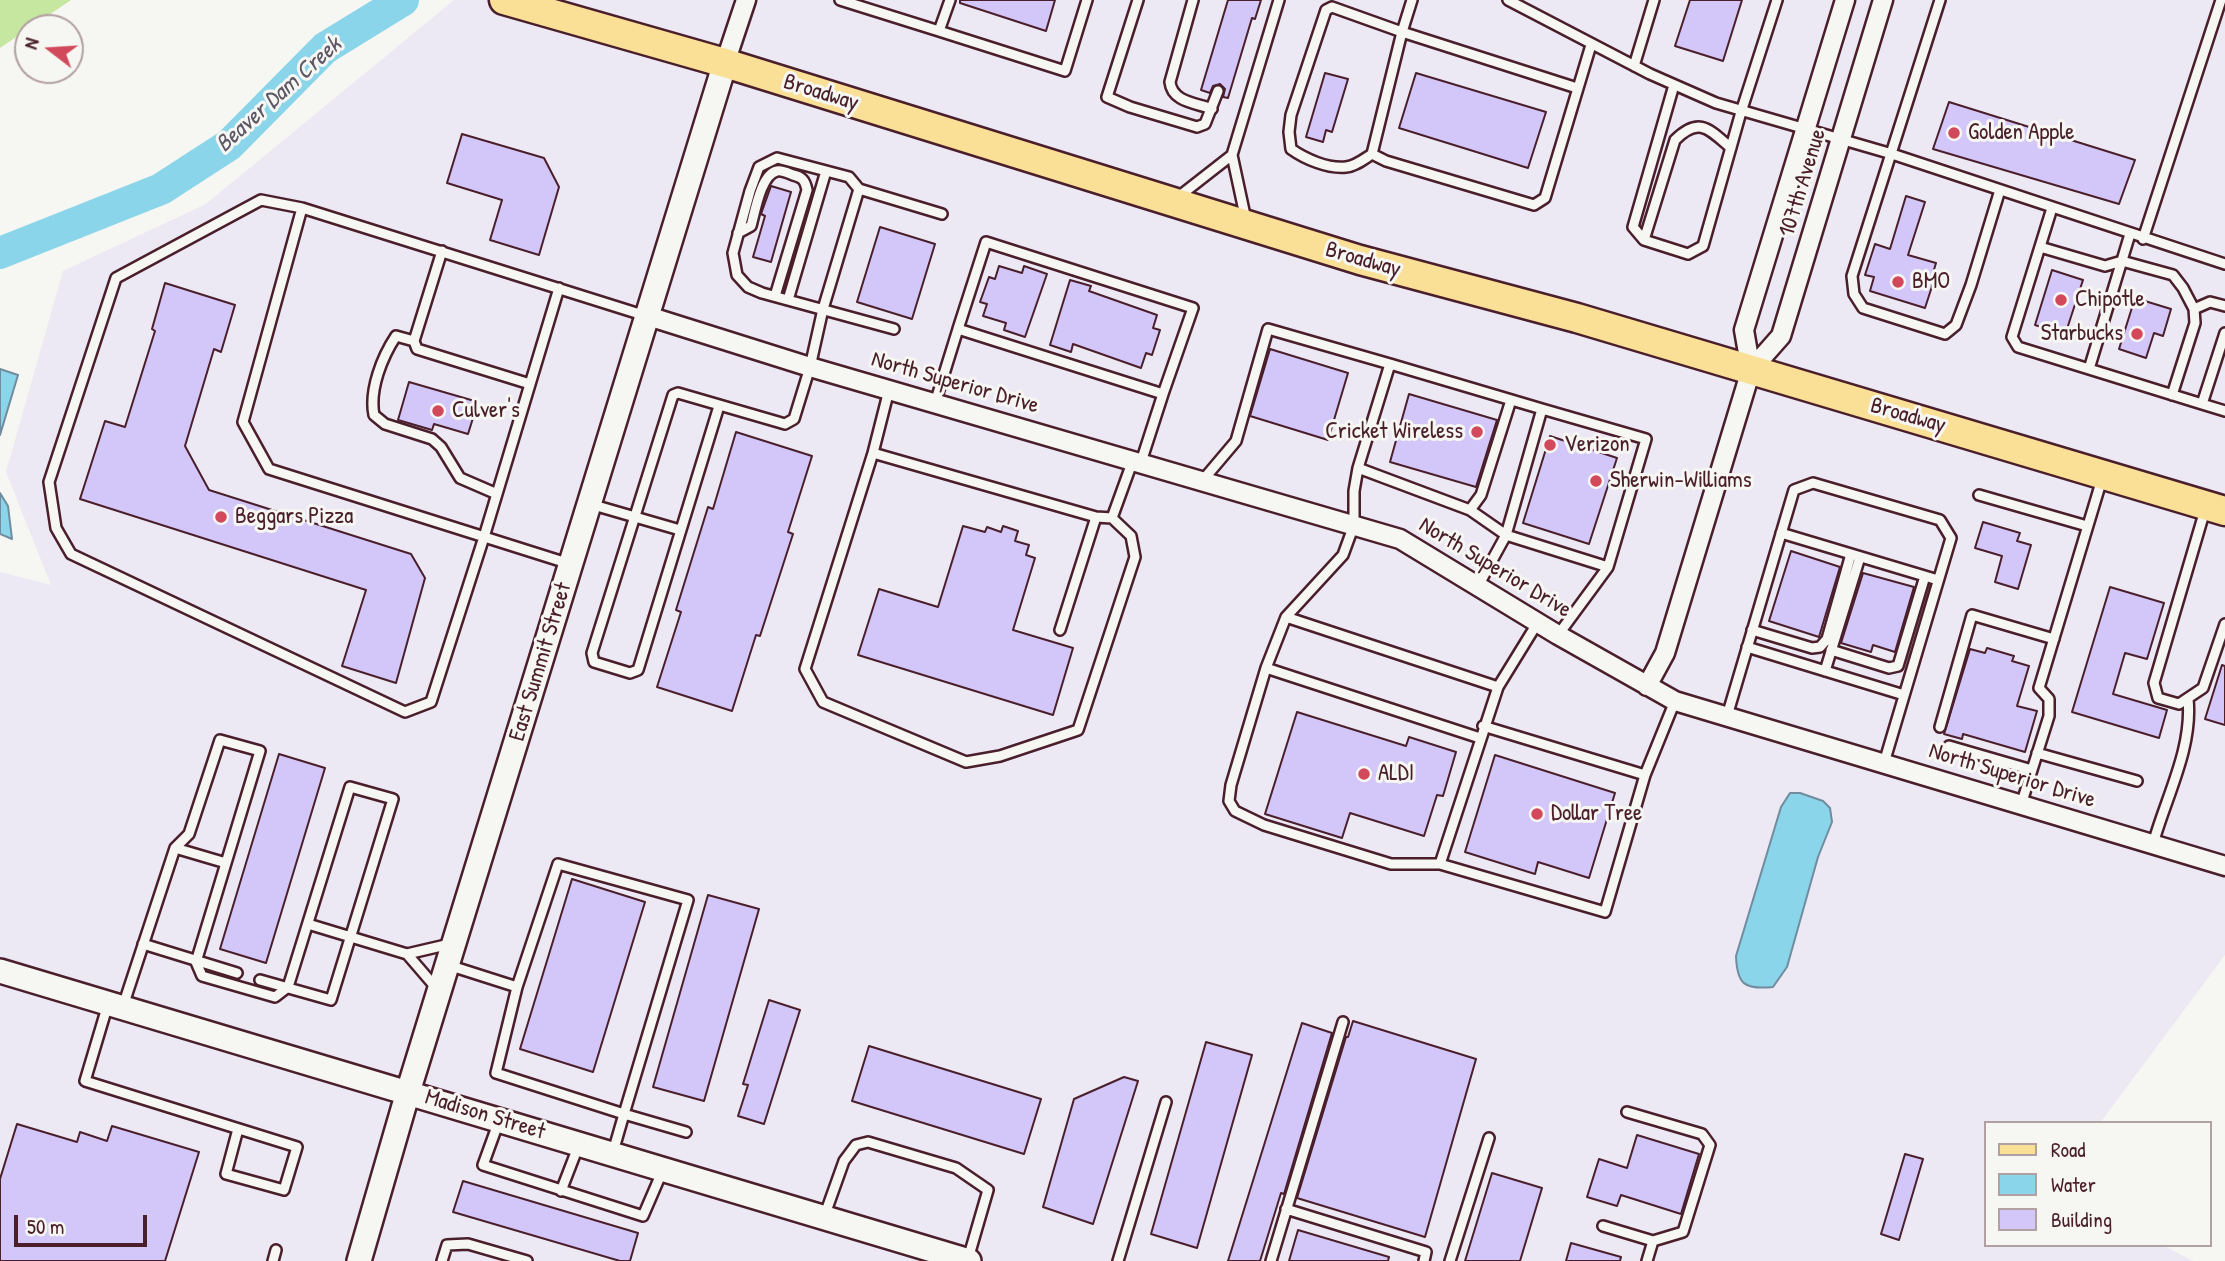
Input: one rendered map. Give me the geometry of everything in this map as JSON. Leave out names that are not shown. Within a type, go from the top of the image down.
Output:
[{"type":"main road","name":"Broadway","points":[[504,0],[725,63],[1360,260],[1577,318],[2216,508]]},
{"type":"street","points":[[725,63],[746,0]]},
{"type":"street","name":"107th Avenue","points":[[1751,370],[1744,330],[1846,0]]},
{"type":"street","name":"107th Avenue","points":[[1647,686],[1665,653],[1751,370],[1781,336],[1883,0]]},
{"type":"street","name":"East Summit Street","points":[[359,1261],[408,1092],[725,63]]},
{"type":"street","name":"North Superior Drive","points":[[648,316],[810,367],[1400,539],[1558,635],[1675,701],[2225,866]]},
{"type":"street","name":"Madison Street","points":[[0,971],[968,1261]]},
{"type":"lane","points":[[840,0],[1065,71],[1087,0]]},
{"type":"lane","points":[[939,32],[950,0]]},
{"type":"lane","points":[[1138,0],[1107,97],[1130,107],[1197,127],[1205,124],[1218,91]]},
{"type":"lane","points":[[1193,0],[1170,82],[1171,91],[1177,98],[1212,109]]},
{"type":"lane","points":[[1247,225],[1232,155],[1279,0]]},
{"type":"lane","points":[[1412,0],[1402,32],[1372,153],[1347,167],[1301,157],[1291,149],[1291,115],[1326,10],[1332,7],[1402,32],[1577,88]]},
{"type":"lane","points":[[1508,0],[1591,45],[1716,103],[1892,153],[2143,239],[2225,264]]},
{"type":"lane","points":[[1634,66],[1654,0]]},
{"type":"lane","points":[[1674,85],[1633,227],[1644,240],[1688,254],[1703,246],[1741,112],[1777,0]]},
{"type":"lane","points":[[1940,0],[1861,244],[1852,282],[1854,294],[1863,308],[1945,334],[1956,325],[2000,190]]},
{"type":"lane","points":[[2143,239],[2221,0]]},
{"type":"lane","points":[[1372,153],[1386,161],[1534,205],[1545,198],[1591,45]]},
{"type":"lane","points":[[1644,240],[1675,140],[1687,128],[1697,126],[1711,131],[1731,148]]},
{"type":"lane","points":[[1172,201],[1207,177],[1232,155]]},
{"type":"lane","points":[[894,329],[748,287],[737,275],[733,253],[759,167],[777,158],[849,177],[859,189],[942,214]]},
{"type":"lane","points":[[738,233],[751,226],[765,178],[772,172],[779,171],[805,181],[807,190],[775,296]]},
{"type":"lane","points":[[788,300],[826,171]]},
{"type":"lane","points":[[719,406],[638,670],[631,673],[594,662],[592,653],[673,395],[678,393],[785,424],[794,419],[859,189]]},
{"type":"lane","points":[[559,288],[498,494],[431,702],[405,712],[71,554],[56,528],[49,482],[116,278],[261,200],[302,208],[442,251],[648,316]]},
{"type":"lane","points":[[302,208],[243,422],[270,469],[572,564]]},
{"type":"lane","points":[[2052,208],[2012,337],[2018,347],[2225,411]]},
{"type":"lane","points":[[2090,369],[2130,234]]},
{"type":"lane","points":[[936,403],[986,242],[1193,308],[1163,394],[1112,518]]},
{"type":"lane","points":[[2040,247],[2105,266],[2122,261],[2173,275],[2194,309],[2195,323],[2172,395]]},
{"type":"lane","points":[[442,251],[414,341],[417,349],[530,384]]},
{"type":"lane","points":[[2194,309],[2210,302],[2225,306]]},
{"type":"lane","points":[[958,329],[1163,394]]},
{"type":"lane","points":[[1203,480],[1236,441],[1268,330],[1646,439],[1608,566],[1558,635]]},
{"type":"lane","points":[[2202,404],[2225,332]]},
{"type":"lane","points":[[414,341],[396,337],[386,351],[372,403],[374,415],[385,424],[432,439],[441,447],[460,478],[498,494]]},
{"type":"lane","points":[[1390,365],[1358,468],[1354,491],[1354,525],[1343,555],[1286,617],[1266,668],[1231,785],[1228,801],[1235,811],[1264,825],[1391,864],[1440,864],[1605,912],[1645,775],[1675,701]]},
{"type":"lane","points":[[873,453],[1096,517],[1112,518],[1131,536],[1135,557],[1078,730],[1000,756],[966,762],[823,702],[805,669],[873,453],[889,390]]},
{"type":"lane","points":[[1470,510],[1481,495],[1511,400]]},
{"type":"lane","points":[[1478,586],[1506,535],[1542,409]]},
{"type":"lane","points":[[1358,468],[1470,510],[1506,535],[1608,566]]},
{"type":"lane","points":[[2021,805],[2049,716],[2049,699],[2039,688],[2103,474]]},
{"type":"lane","points":[[1727,716],[1794,490],[1813,483],[1940,520],[1951,538],[1884,763]]},
{"type":"lane","points":[[1979,495],[2087,526]]},
{"type":"lane","points":[[590,504],[680,530]]},
{"type":"lane","points":[[2216,508],[2154,683],[2158,698],[2179,704],[2203,688],[2225,624]]},
{"type":"lane","points":[[1060,630],[1096,517]]},
{"type":"lane","points":[[1781,533],[1938,580]]},
{"type":"lane","points":[[1752,630],[1820,648],[1826,639],[1856,555]]},
{"type":"lane","points":[[1825,671],[1856,555]]},
{"type":"lane","points":[[1831,650],[1889,668],[1898,666],[1925,576]]},
{"type":"lane","points":[[1940,727],[1972,615],[2054,639]]},
{"type":"lane","points":[[1286,617],[1498,687]]},
{"type":"lane","points":[[1440,864],[1483,726],[1498,687],[1538,622]]},
{"type":"lane","points":[[1747,647],[1904,695]]},
{"type":"lane","points":[[1266,668],[1480,738]]},
{"type":"lane","points":[[2152,844],[2184,751],[2190,715],[2188,699]]},
{"type":"lane","points":[[1483,726],[1645,775]]},
{"type":"lane","points":[[238,1129],[226,1174],[284,1191],[297,1147],[85,1081],[143,944],[176,848],[189,834],[220,740],[260,751],[196,962],[202,976],[275,997],[288,988],[350,787],[393,800],[331,1000],[288,988],[260,980]]},
{"type":"lane","points":[[1949,746],[2032,770]]},
{"type":"lane","points":[[2037,753],[2137,781]]},
{"type":"lane","points":[[176,848],[226,863]]},
{"type":"lane","points":[[613,1154],[624,1114],[688,900],[558,864],[517,987],[496,1073],[624,1114],[686,1132]]},
{"type":"lane","points":[[308,924],[407,954],[451,954],[517,987]]},
{"type":"lane","points":[[143,944],[237,973]]},
{"type":"lane","points":[[407,954],[439,992]]},
{"type":"lane","points":[[1270,1261],[1343,1022]]},
{"type":"lane","points":[[1118,1261],[1166,1102]]},
{"type":"lane","points":[[1603,1226],[1653,1241],[1683,1232],[1710,1145],[1702,1134],[1627,1112]]},
{"type":"lane","points":[[499,1119],[483,1165],[561,1191],[643,1216],[663,1169]]},
{"type":"lane","points":[[1450,1261],[1489,1138]]},
{"type":"lane","points":[[823,1217],[844,1161],[856,1145],[868,1142],[956,1168],[988,1190],[968,1261]]},
{"type":"lane","points":[[561,1191],[579,1143]]},
{"type":"lane","points":[[1286,1209],[1426,1252],[1424,1261]]},
{"type":"lane","points":[[1647,1261],[1653,1241]]},
{"type":"lane","points":[[442,1261],[447,1245],[468,1244],[527,1261]]},
{"type":"lane","points":[[273,1261],[276,1250]]},
{"type":"shaded area","points":[[454,0],[2225,0],[2225,955],[2101,1121],[1983,1121],[1983,1247],[2166,1247],[2193,1261],[0,1261],[0,572],[51,585],[6,472],[63,271],[206,204]]},
{"type":"green space","points":[[0,0],[71,0],[50,14],[14,14],[14,39],[0,48]]},
{"type":"water","points":[[0,369],[18,375],[0,435]]},
{"type":"water","points":[[0,493],[8,506],[12,539],[0,534]]},
{"type":"water","points":[[1790,793],[1800,793],[1823,801],[1830,808],[1832,822],[1818,857],[1787,967],[1773,987],[1749,986],[1740,979],[1736,956],[1781,807]]},
{"type":"building","points":[[960,0],[1055,0],[1046,31],[960,3]]},
{"type":"building","points":[[1228,0],[1261,0],[1255,19],[1252,18],[1228,98],[1223,97],[1225,89],[1220,84],[1213,86],[1210,93],[1201,90]]},
{"type":"building","points":[[1690,0],[1742,0],[1723,61],[1675,46]]},
{"type":"building","points":[[1325,73],[1348,79],[1332,132],[1326,130],[1323,142],[1306,137]]},
{"type":"building","points":[[1416,73],[1546,112],[1528,168],[1399,128]]},
{"type":"building","points":[[1949,102],[2135,160],[2119,204],[1933,149]]},
{"type":"building","points":[[462,134],[544,158],[559,187],[539,255],[490,240],[502,200],[447,183]]},
{"type":"building","points":[[771,186],[791,192],[771,262],[753,257],[765,216],[761,214]]},
{"type":"building","points":[[1906,196],[1925,202],[1908,255],[1936,263],[1933,273],[1936,274],[1925,308],[1870,291],[1874,277],[1865,275],[1875,244],[1890,249]]},
{"type":"building","points":[[880,227],[935,244],[912,319],[857,302]]},
{"type":"building","points":[[999,266],[1022,273],[1024,266],[1047,274],[1025,337],[1004,330],[1006,323],[983,316],[987,304],[980,302],[989,277],[995,279]]},
{"type":"building","points":[[2052,270],[2083,280],[2065,335],[2035,325]]},
{"type":"building","points":[[1070,280],[1091,286],[1089,291],[1157,315],[1153,328],[1160,330],[1152,355],[1146,353],[1141,368],[1073,344],[1071,352],[1050,345]]},
{"type":"building","points":[[165,283],[235,305],[221,352],[214,349],[185,446],[209,490],[411,554],[425,578],[396,683],[342,666],[366,590],[80,499],[105,421],[125,427],[155,331],[152,329]]},
{"type":"building","points":[[2135,298],[2171,309],[2163,336],[2154,333],[2146,358],[2119,349]]},
{"type":"building","points":[[1270,349],[1348,373],[1328,440],[1250,416]]},
{"type":"building","name":"Culver's","points":[[409,382],[478,402],[468,434],[434,424],[432,430],[398,420]]},
{"type":"building","points":[[1409,394],[1497,420],[1476,487],[1390,462]]},
{"type":"building","points":[[736,432],[812,456],[788,532],[793,534],[732,711],[657,687],[681,612],[676,610],[708,507],[713,509]]},
{"type":"building","points":[[1550,436],[1617,458],[1589,544],[1523,523]]},
{"type":"building","points":[[1983,522],[2020,533],[2017,541],[2031,545],[2018,589],[1995,582],[2002,556],[1975,548]]},
{"type":"building","points":[[963,526],[985,532],[987,527],[1001,532],[1003,526],[1018,531],[1015,541],[1029,545],[1026,555],[1035,558],[1013,630],[1073,648],[1053,715],[858,655],[879,589],[938,607]]},
{"type":"building","points":[[1791,551],[1840,567],[1819,637],[1769,621]]},
{"type":"building","points":[[1863,573],[1914,587],[1895,652],[1873,645],[1871,652],[1841,643]]},
{"type":"building","points":[[2110,587],[2164,603],[2147,659],[2125,653],[2113,694],[2167,710],[2159,738],[2072,712]]},
{"type":"building","points":[[1987,648],[2014,656],[2012,661],[2029,666],[2017,706],[2037,711],[2025,752],[1963,734],[1962,739],[1944,734],[1970,649],[1985,653]]},
{"type":"building","points":[[2222,665],[2225,666],[2225,725],[2205,719]]},
{"type":"building","name":"ALDI","points":[[1297,712],[1406,746],[1409,737],[1456,752],[1443,796],[1437,795],[1424,836],[1350,813],[1342,838],[1265,814]]},
{"type":"building","points":[[279,754],[325,768],[266,963],[220,949]]},
{"type":"building","points":[[1495,755],[1615,793],[1589,878],[1538,862],[1535,874],[1465,852]]},
{"type":"building","points":[[572,879],[645,902],[593,1072],[520,1049]]},
{"type":"building","points":[[708,895],[759,909],[704,1101],[653,1087]]},
{"type":"building","points":[[769,1000],[800,1010],[764,1124],[738,1116],[748,1085],[743,1084]]},
{"type":"building","points":[[1353,1021],[1476,1059],[1425,1237],[1297,1198]]},
{"type":"building","points":[[1302,1023],[1332,1033],[1284,1194],[1281,1193],[1260,1261],[1228,1261]]},
{"type":"building","points":[[1206,1042],[1252,1055],[1197,1248],[1151,1234]]},
{"type":"building","points":[[869,1046],[1041,1099],[1024,1154],[852,1101]]},
{"type":"building","points":[[1124,1077],[1138,1081],[1093,1224],[1043,1207],[1074,1099]]},
{"type":"building","points":[[17,1124],[77,1142],[80,1132],[107,1141],[112,1126],[199,1152],[165,1261],[0,1261],[0,1179]]},
{"type":"building","points":[[1637,1135],[1699,1154],[1681,1214],[1621,1195],[1617,1206],[1587,1197],[1599,1159],[1627,1168]]},
{"type":"building","points":[[1905,1154],[1923,1159],[1899,1240],[1881,1234]]},
{"type":"building","points":[[1492,1173],[1542,1188],[1520,1261],[1465,1261]]},
{"type":"building","points":[[463,1181],[638,1233],[630,1261],[620,1261],[453,1212]]},
{"type":"building","points":[[1298,1230],[1389,1257],[1388,1261],[1289,1261]]},
{"type":"building","points":[[1571,1243],[1621,1257],[1620,1261],[1566,1261]]},
{"type":"waterway","name":"Beaver Dam Creek","points":[[0,253],[161,189],[229,145],[325,48],[403,0]]},
{"type":"place","name":"Golden Apple","points":[[1954,133]]},
{"type":"place","name":"BMO","points":[[1898,282]]},
{"type":"place","name":"Chipotle","points":[[2061,300]]},
{"type":"place","name":"Starbucks","points":[[2137,334]]},
{"type":"place","name":"Culver's","points":[[438,411]]},
{"type":"place","name":"Cricket Wireless","points":[[1477,432]]},
{"type":"place","name":"Verizon","points":[[1550,445]]},
{"type":"place","name":"Sherwin-Williams","points":[[1596,481]]},
{"type":"place","name":"Beggars Pizza","points":[[221,517]]},
{"type":"place","name":"ALDI","points":[[1364,774]]},
{"type":"place","name":"Dollar Tree","points":[[1537,814]]}]
